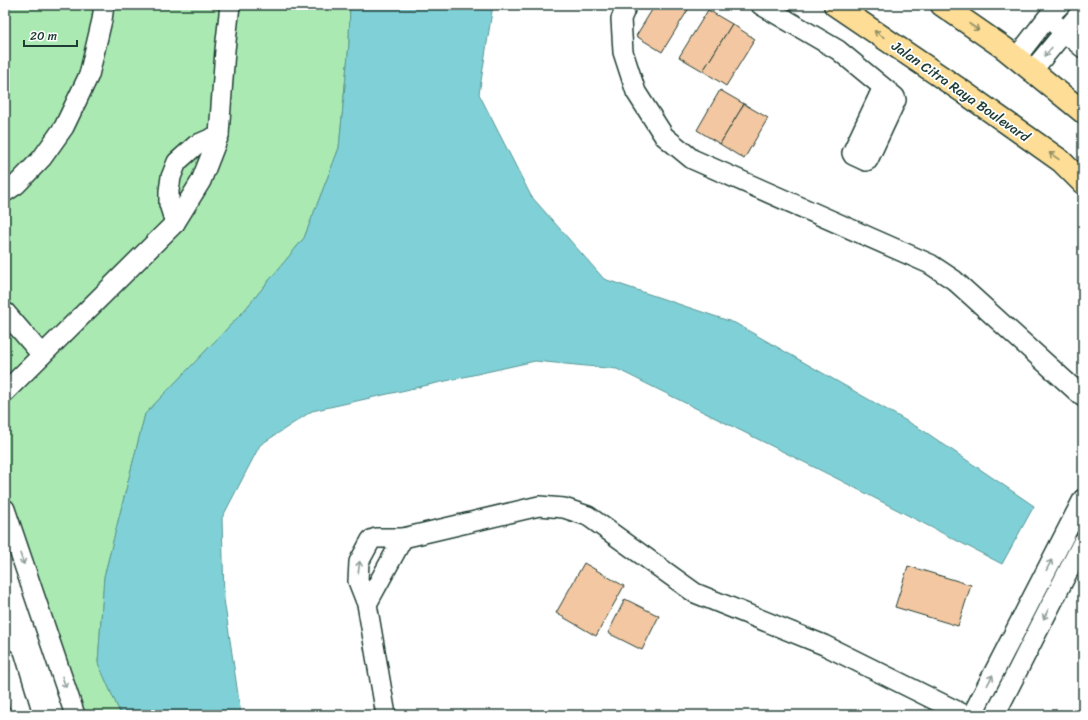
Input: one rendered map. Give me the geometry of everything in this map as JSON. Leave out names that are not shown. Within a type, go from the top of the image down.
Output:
[{"type":"main road","name":"Jalan Citra Raya Boulevard","points":[[835,5],[962,91],[1061,161],[1083,183]]},
{"type":"main road","points":[[942,5],[1004,48],[1083,112]]},
{"type":"street","points":[[5,192],[17,184],[42,158],[64,127],[89,75],[104,5]]},
{"type":"street","points":[[5,392],[175,223],[200,181],[219,135],[224,50],[230,5]]},
{"type":"street","points":[[627,5],[621,19],[623,52],[636,92],[664,136],[692,159],[930,264],[954,280],[1083,397]]},
{"type":"street","points":[[761,5],[838,50],[883,87]]},
{"type":"street","points":[[1024,64],[1049,11],[1065,32],[1083,48]]},
{"type":"street","points":[[1024,64],[1065,32],[1083,12]]},
{"type":"street","points":[[175,223],[169,204],[169,191],[171,177],[177,162],[196,145],[219,135]]},
{"type":"street","points":[[5,312],[42,355]]},
{"type":"street","points":[[972,715],[1083,499]]},
{"type":"street","points":[[386,715],[367,604],[358,581],[359,562],[371,540],[376,538],[403,538],[539,506],[564,508],[588,516],[694,593],[824,645],[965,715]]},
{"type":"street","points":[[5,508],[75,715]]},
{"type":"street","points":[[367,604],[403,538]]},
{"type":"street","points":[[995,715],[1083,542]]},
{"type":"street","points":[[5,659],[22,715]]},
{"type":"green space","points":[[5,5],[350,5],[349,44],[339,148],[304,238],[243,312],[145,414],[104,577],[98,663],[121,715],[77,715],[5,495]]},
{"type":"water","points":[[350,5],[493,5],[479,94],[531,196],[604,279],[735,323],[924,431],[1034,506],[1002,564],[834,477],[617,369],[535,361],[312,411],[260,445],[222,518],[224,599],[241,715],[121,715],[98,663],[104,577],[145,414],[243,312],[304,238],[339,148],[349,44]]},
{"type":"building","points":[[655,5],[691,5],[662,52],[636,36]]},
{"type":"building","points":[[708,10],[732,24],[703,71],[679,57]]},
{"type":"building","points":[[732,24],[755,39],[726,86],[703,71]]},
{"type":"building","points":[[720,90],[744,104],[720,144],[697,130]]},
{"type":"building","points":[[744,104],[768,118],[744,159],[720,144]]},
{"type":"building","points":[[584,563],[624,586],[596,636],[556,613]]},
{"type":"building","points":[[908,566],[971,585],[958,626],[895,607]]},
{"type":"building","points":[[625,599],[659,616],[642,650],[608,633]]}]
